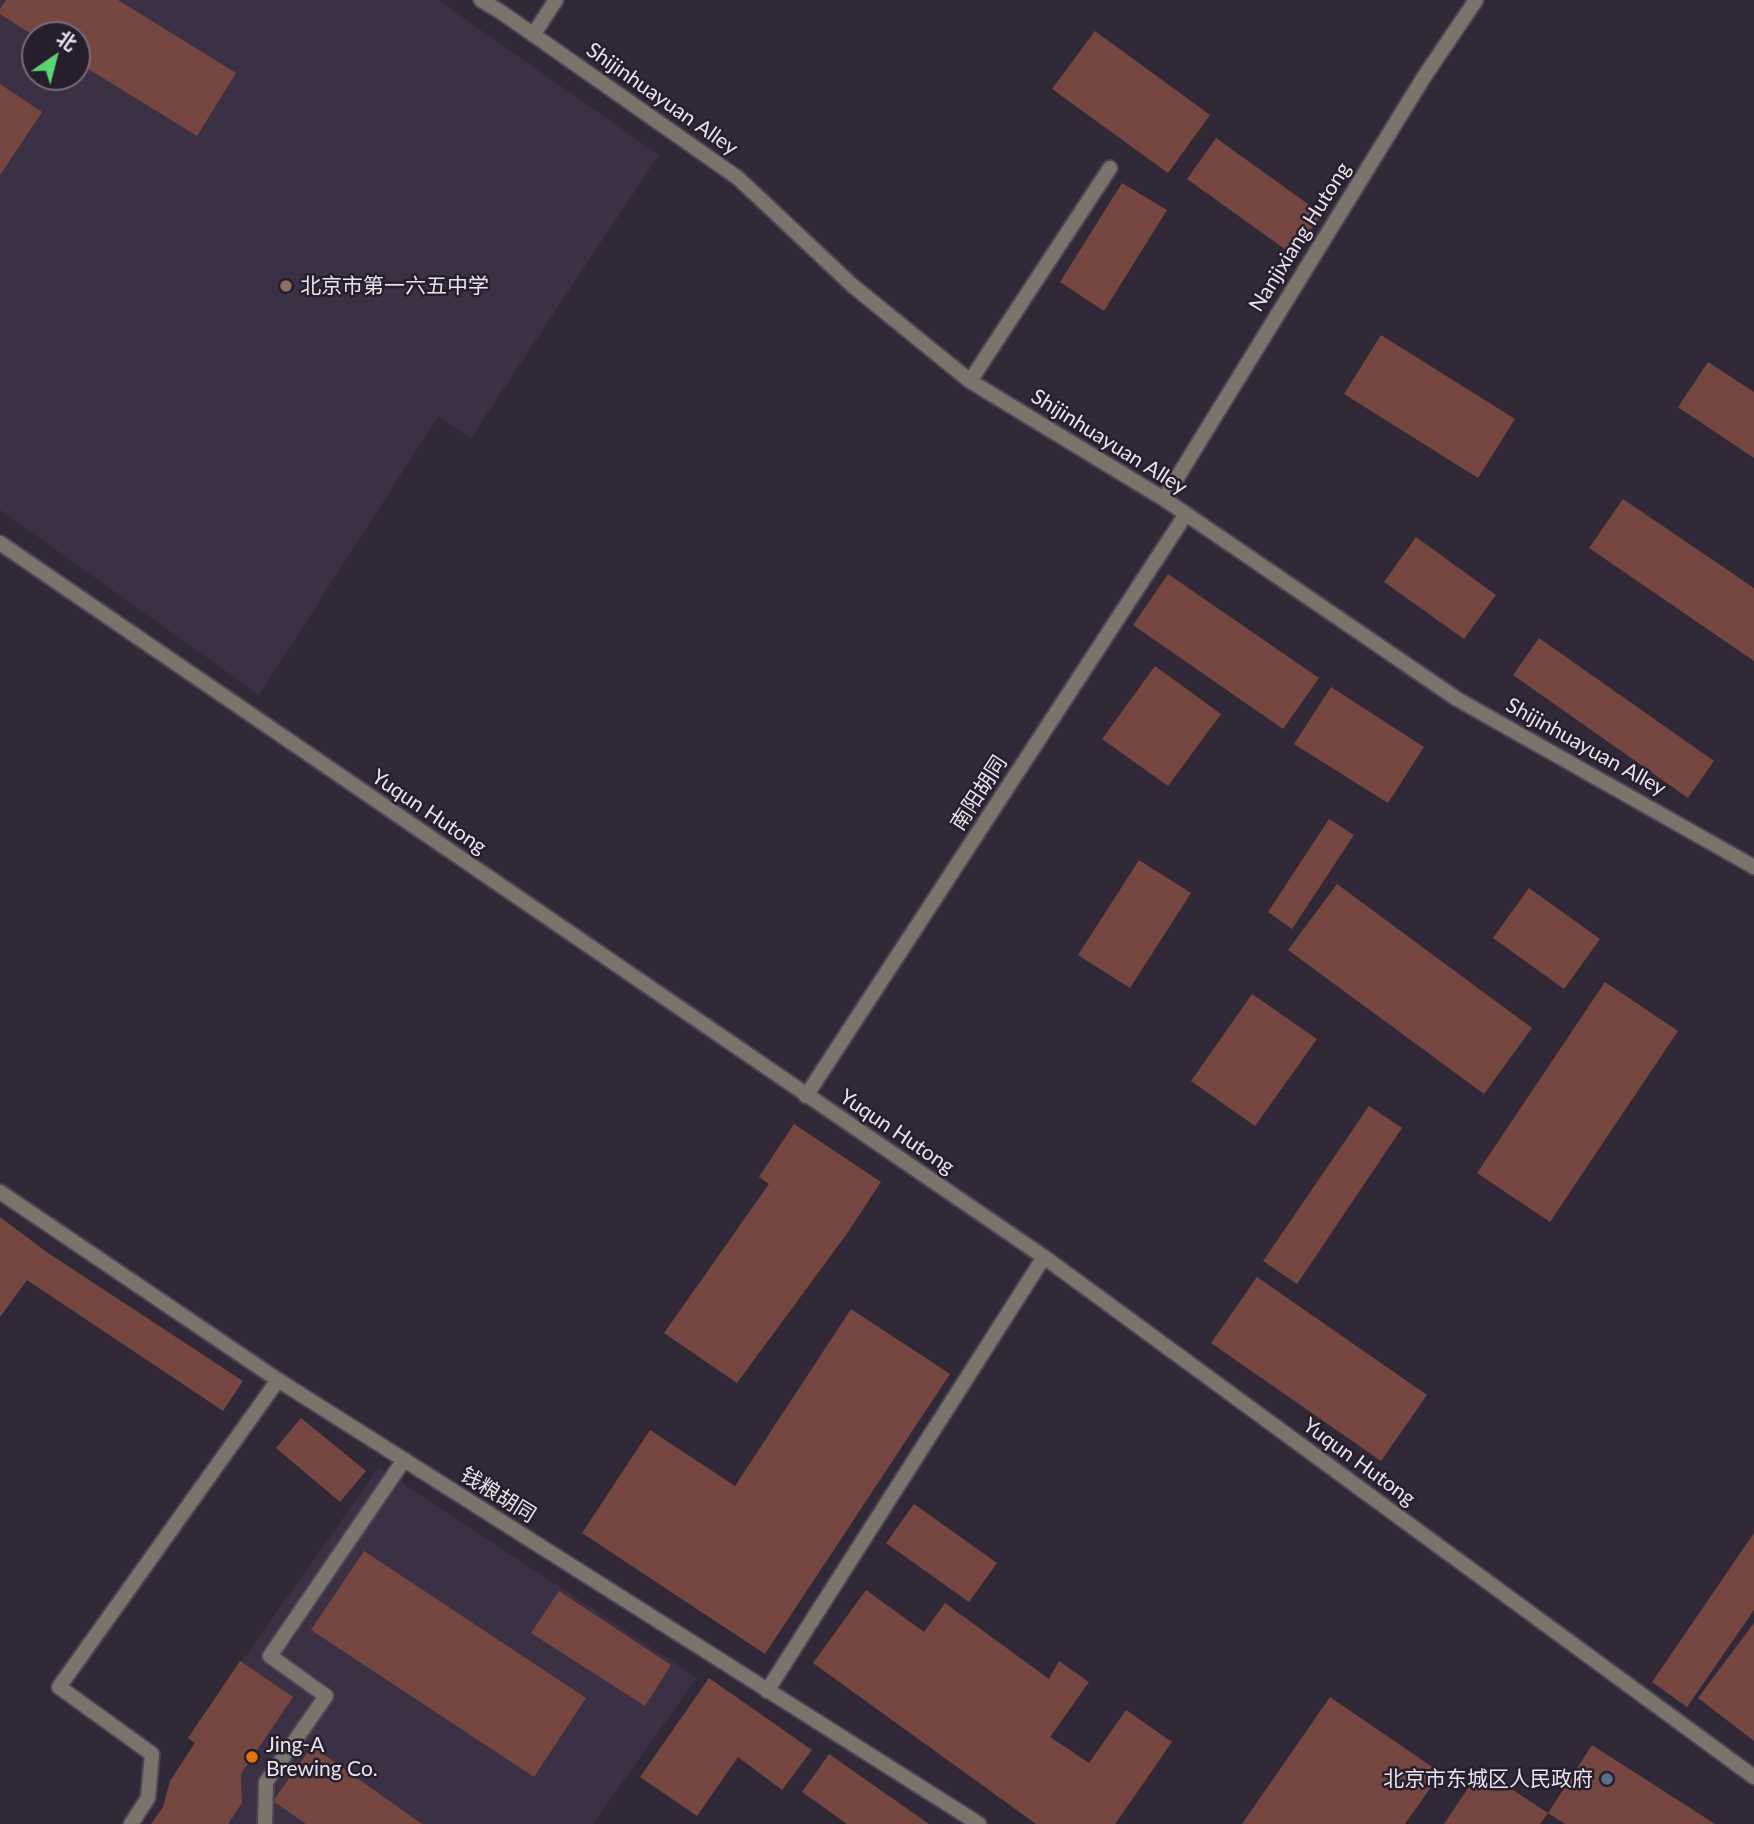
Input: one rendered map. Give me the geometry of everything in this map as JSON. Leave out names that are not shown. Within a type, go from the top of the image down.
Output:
[{"type":"street","name":"Shijinhuayuan Alley","points":[[481,0],[738,178],[853,286],[970,382],[1164,499],[1457,699],[1754,867]]},
{"type":"street","points":[[533,35],[556,0]]},
{"type":"street","name":"Nanjixiang Hutong","points":[[1164,499],[1424,77],[1476,0]]},
{"type":"street","points":[[970,382],[1110,168]]},
{"type":"street","name":"南阳胡同","points":[[806,1096],[1186,514]]},
{"type":"street","name":"Yuqun Hutong","points":[[0,543],[1044,1258],[1754,1777]]},
{"type":"street","name":"钱粮胡同","points":[[0,1192],[278,1380],[979,1824]]},
{"type":"street","points":[[767,1691],[1044,1258]]},
{"type":"street","points":[[131,1824],[148,1798],[152,1755],[59,1687],[278,1380]]},
{"type":"street","points":[[265,1824],[266,1782],[326,1696],[270,1656],[404,1460]]},
{"type":"shaded area","name":"北京市第一六五中学","points":[[0,0],[438,0],[659,155],[471,438],[438,417],[259,695],[0,510]]},
{"type":"shaded area","points":[[379,1467],[697,1678],[593,1824],[151,1824],[163,1807],[170,1781],[195,1743],[188,1738]]},
{"type":"building","points":[[6,0],[118,0],[236,73],[197,136],[91,71],[91,21],[21,21],[21,27],[0,14]]},
{"type":"building","points":[[1095,31],[1210,115],[1168,173],[1052,89]]},
{"type":"building","points":[[0,84],[42,112],[0,175]]},
{"type":"building","points":[[1216,138],[1322,214],[1293,255],[1187,179]]},
{"type":"building","points":[[1122,183],[1167,210],[1104,311],[1060,282]]},
{"type":"building","points":[[1381,335],[1515,419],[1478,478],[1344,394]]},
{"type":"building","points":[[1708,362],[1754,392],[1754,458],[1678,407]]},
{"type":"building","points":[[1623,499],[1754,588],[1754,661],[1589,548]]},
{"type":"building","points":[[1416,537],[1496,595],[1464,639],[1384,582]]},
{"type":"building","points":[[1168,574],[1319,678],[1283,729],[1133,625]]},
{"type":"building","points":[[1539,638],[1714,761],[1688,798],[1513,675]]},
{"type":"building","points":[[1155,666],[1221,714],[1168,786],[1102,739]]},
{"type":"building","points":[[1331,687],[1424,747],[1388,803],[1294,744]]},
{"type":"building","points":[[1329,819],[1354,835],[1292,929],[1268,912]]},
{"type":"building","points":[[1139,860],[1191,893],[1130,988],[1078,955]]},
{"type":"building","points":[[1337,884],[1532,1028],[1484,1094],[1288,950]]},
{"type":"building","points":[[1529,888],[1600,939],[1564,989],[1493,938]]},
{"type":"building","points":[[1605,982],[1678,1031],[1550,1222],[1477,1173]]},
{"type":"building","points":[[1252,994],[1317,1039],[1255,1126],[1191,1081]]},
{"type":"building","points":[[1369,1106],[1402,1128],[1297,1284],[1263,1261]]},
{"type":"building","points":[[794,1124],[881,1182],[846,1235],[737,1383],[664,1333],[769,1184],[759,1177]]},
{"type":"building","points":[[0,1217],[48,1253],[243,1381],[223,1411],[27,1280],[0,1317]]},
{"type":"building","points":[[1257,1277],[1427,1395],[1381,1461],[1211,1343]]},
{"type":"building","points":[[851,1309],[950,1374],[765,1654],[582,1533],[650,1430],[735,1486]]},
{"type":"building","points":[[301,1418],[366,1471],[340,1502],[276,1448]]},
{"type":"building","points":[[914,1504],[997,1563],[969,1602],[886,1543]]},
{"type":"building","points":[[1754,1533],[1754,1610],[1687,1707],[1652,1682]]},
{"type":"building","points":[[364,1551],[586,1698],[534,1777],[311,1630]]},
{"type":"building","points":[[866,1590],[924,1632],[945,1603],[1049,1679],[1059,1661],[1089,1682],[1050,1737],[1089,1763],[1126,1710],[1172,1742],[1115,1824],[1036,1824],[813,1663]]},
{"type":"building","points":[[559,1591],[671,1665],[645,1706],[531,1633]]},
{"type":"building","points":[[1754,1623],[1754,1741],[1698,1698]]},
{"type":"building","points":[[240,1661],[293,1697],[241,1774],[242,1803],[228,1824],[151,1824],[163,1807],[170,1781],[195,1743],[188,1738]]},
{"type":"building","points":[[709,1678],[812,1750],[782,1790],[738,1757],[697,1816],[640,1777]]},
{"type":"building","points":[[1330,1697],[1441,1773],[1405,1824],[1242,1824]]},
{"type":"building","name":"北京市东城区人民政府","points":[[1592,1745],[1715,1824],[1565,1824],[1548,1813]]},
{"type":"building","points":[[312,1746],[422,1824],[306,1824],[273,1801]]},
{"type":"building","points":[[829,1754],[929,1824],[847,1824],[802,1792]]},
{"type":"building","name":"北京市东城区人民政府","points":[[1481,1769],[1548,1813],[1540,1824],[1444,1824]]},
{"type":"place","name":"北京市第一六五中学","points":[[286,286]]},
{"type":"place","name":"Jing-A Brewing Co.","points":[[252,1757]]},
{"type":"place","name":"北京市东城区人民政府","points":[[1607,1779]]}]
